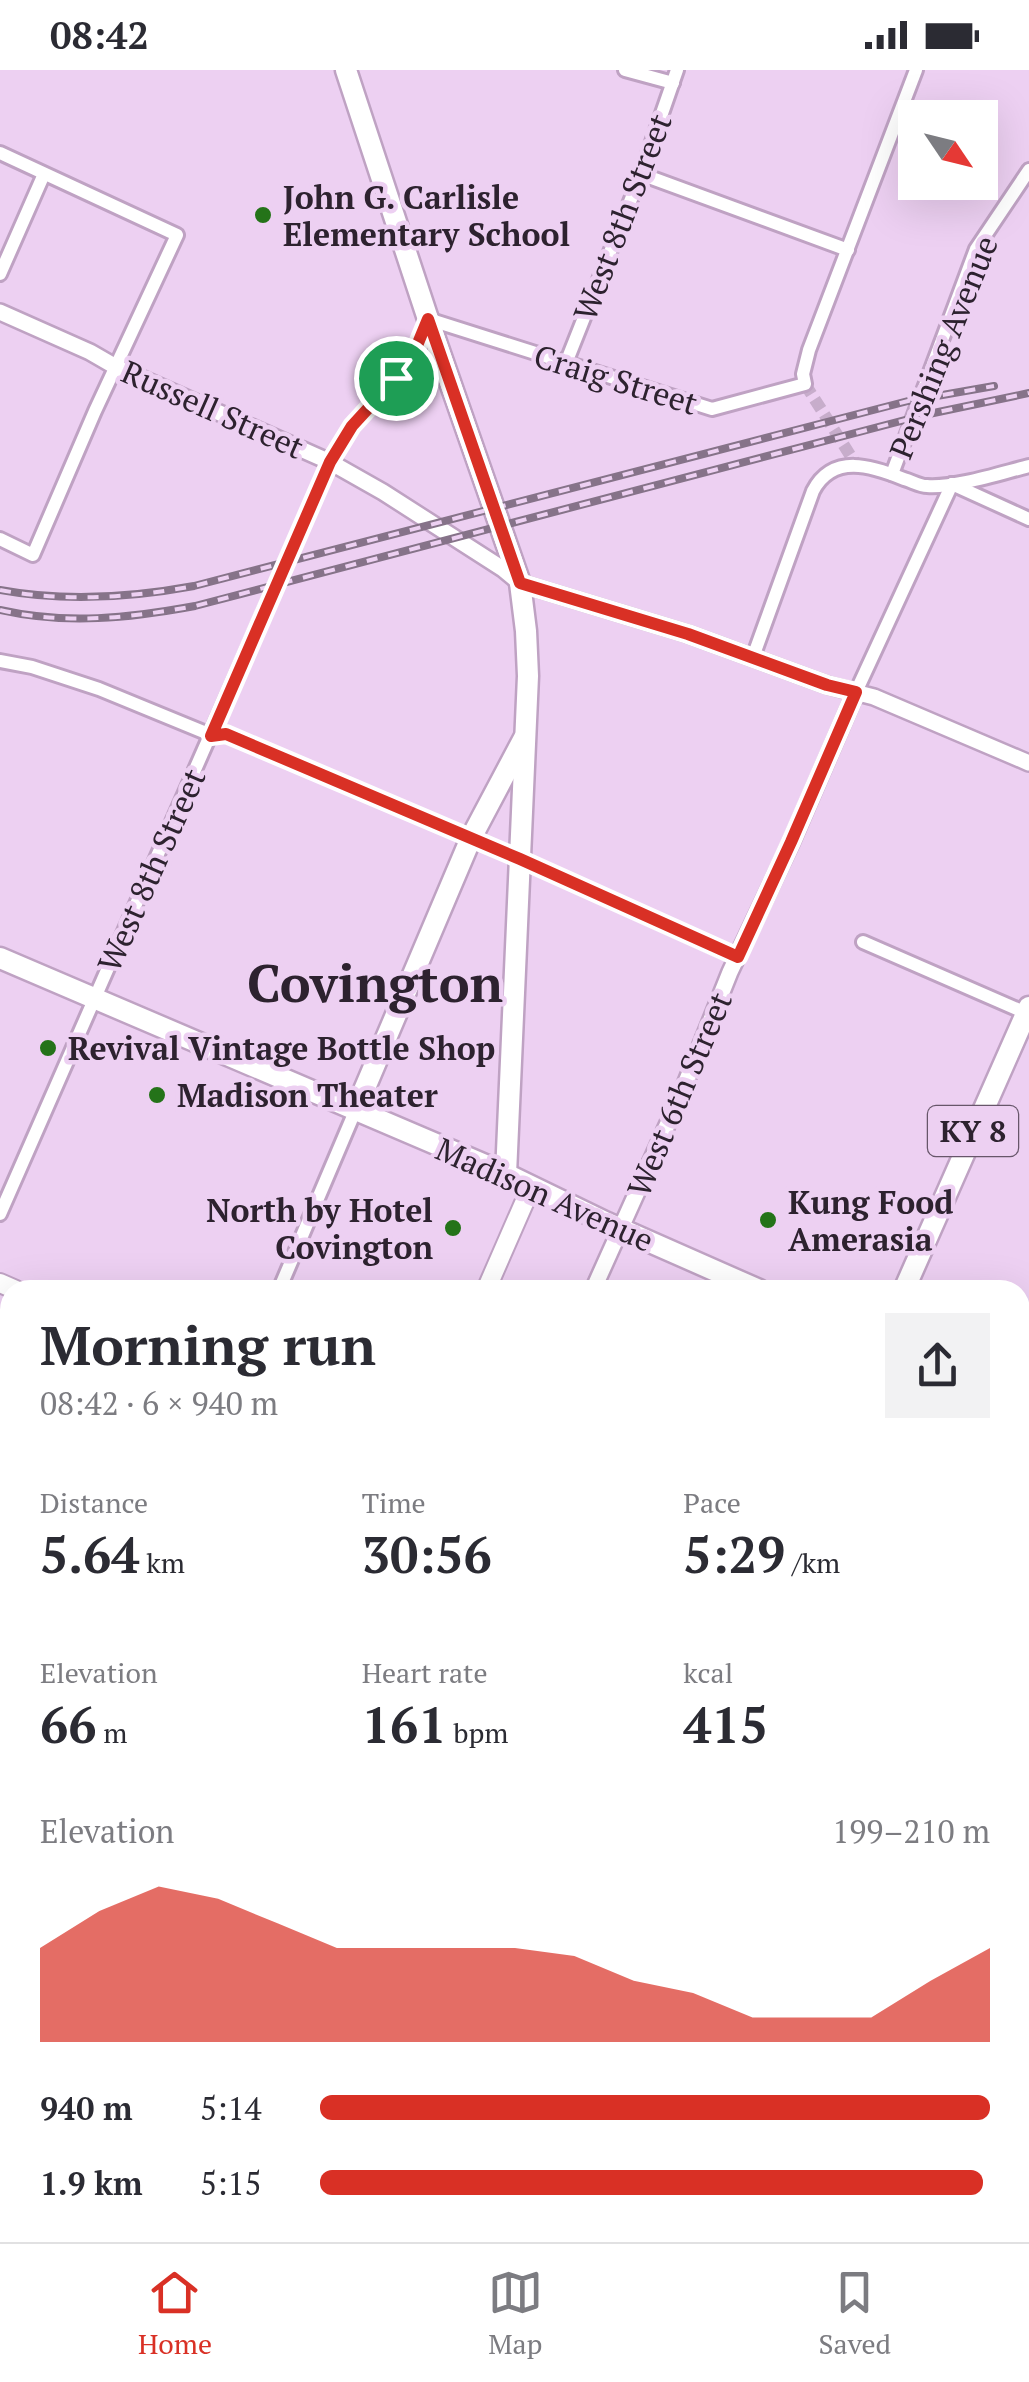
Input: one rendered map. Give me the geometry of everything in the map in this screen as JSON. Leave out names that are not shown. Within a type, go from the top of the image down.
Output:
[{"type":"main road","points":[[346,70],[520,583],[526,631],[527,732],[506,1174]]},
{"type":"main road","points":[[356,1109],[471,838],[527,732]]},
{"type":"main road","name":"Madison Avenue","points":[[0,958],[506,1174],[736,1280]]},
{"type":"main road","name":"KY 8","points":[[908,1280],[1028,1010]]},
{"type":"main road","points":[[490,1280],[531,1187]]},
{"type":"street","points":[[625,70],[675,76]]},
{"type":"street","points":[[641,174],[848,250],[916,70]]},
{"type":"street","name":"West 8th Street","points":[[566,364],[675,76]]},
{"type":"street","points":[[0,153],[177,235],[33,555],[0,539]]},
{"type":"street","name":"Pershing Avenue","points":[[892,474],[976,249],[1029,170]]},
{"type":"street","points":[[0,274],[44,174]]},
{"type":"street","name":"Craig Street","points":[[428,319],[712,409],[805,384],[809,350],[848,250]]},
{"type":"street","name":"Russell Street","points":[[0,312],[330,462],[504,569],[520,583],[688,634],[827,685],[894,704],[1029,764]]},
{"type":"street","name":"West 8th Street","points":[[0,1214],[330,462],[352,426],[396,378],[416,348],[428,319]]},
{"type":"street","points":[[752,657],[818,482],[828,472],[843,467],[872,467],[924,486],[952,484],[1029,466]]},
{"type":"street","points":[[952,484],[1023,516]]},
{"type":"street","name":"West 6th Street","points":[[597,1280],[856,692],[952,484]]},
{"type":"street","points":[[0,661],[100,688],[211,736],[226,734],[738,957]]},
{"type":"street","points":[[863,942],[1028,1010]]},
{"type":"street","points":[[283,1280],[356,1109]]},
{"type":"tunnel","points":[[805,384],[857,466]]},
{"type":"railway","points":[[0,590],[97,597],[194,586],[908,401],[994,386]]},
{"type":"railway","points":[[0,610],[98,618],[195,606],[924,415],[1029,393]]},
{"type":"place","name":"John G. Carlisle Elementary School","points":[[263,215]]},
{"type":"place","name":"Revival Vintage Bottle Shop","points":[[48,1048]]},
{"type":"place","name":"Madison Theater","points":[[157,1095]]},
{"type":"place","name":"Kung Food Amerasia","points":[[768,1220]]},
{"type":"place","name":"North by Hotel Covington","points":[[453,1228]]},
{"type":"district","name":"Covington","points":[[375,982]]},
{"type":"route","points":[[428,319],[520,583],[688,634],[856,692],[738,957],[226,734],[211,736],[330,462],[352,426],[396,378],[416,348],[428,319]]}]
